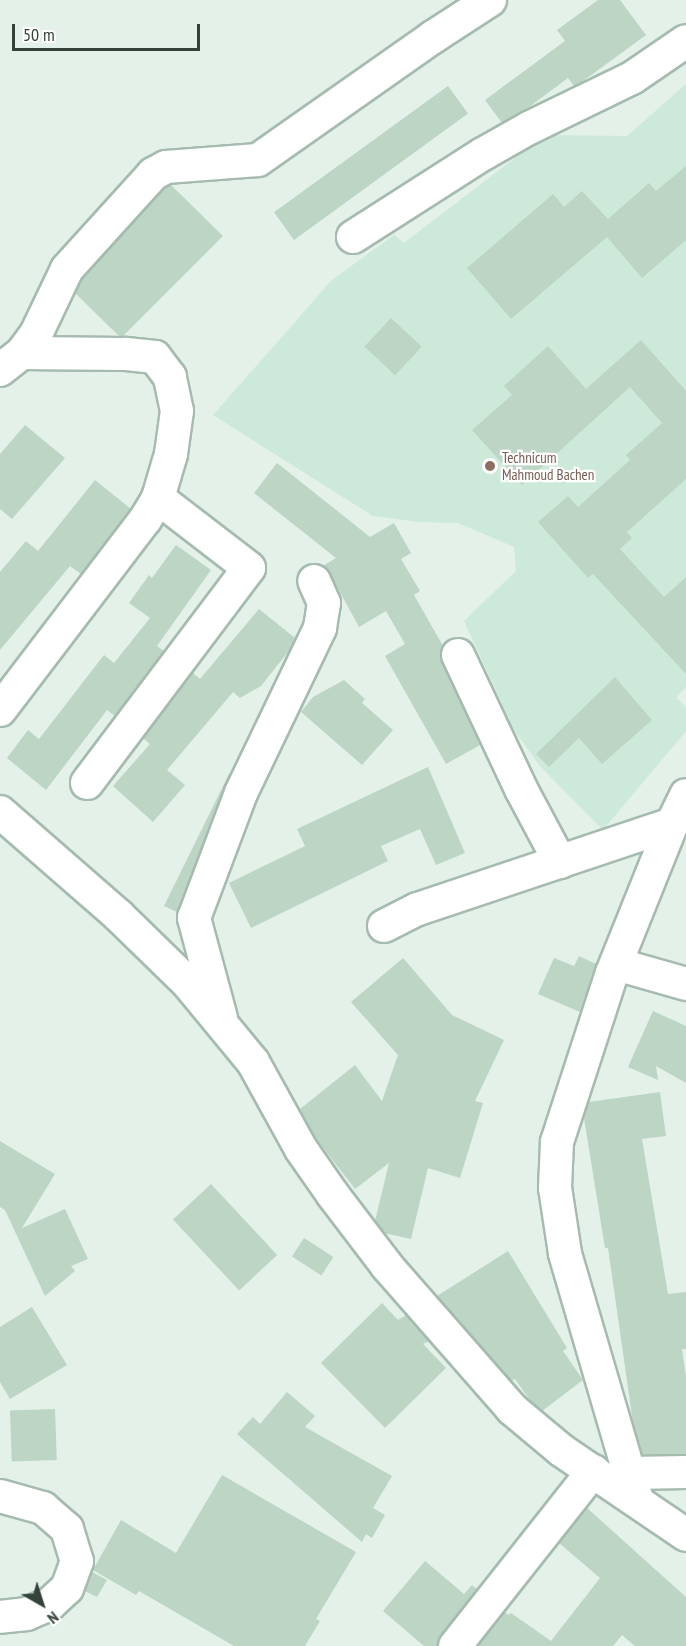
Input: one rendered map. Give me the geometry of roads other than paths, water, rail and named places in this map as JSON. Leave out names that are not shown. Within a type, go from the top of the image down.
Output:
[{"type":"street","points":[[11,361],[36,334],[67,269],[153,174],[166,167],[258,160],[433,37],[490,0]]},
{"type":"street","points":[[353,237],[483,154],[529,128],[632,78],[674,52],[686,41]]},
{"type":"street","points":[[0,710],[145,520],[158,498],[171,454],[177,411],[170,377],[155,357],[124,354],[11,361]]},
{"type":"street","points":[[87,783],[249,568],[158,498]]},
{"type":"street","points":[[224,1027],[194,918],[241,792],[320,628],[324,603],[314,581]]},
{"type":"street","points":[[458,655],[521,789],[560,862]]},
{"type":"street","points":[[633,1486],[565,1253],[555,1188],[557,1142],[616,964],[672,824],[686,795]]},
{"type":"street","points":[[384,926],[418,909],[672,824]]},
{"type":"street","points":[[6,825],[118,915],[187,982],[253,1062],[307,1158],[387,1266],[512,1409],[561,1450],[593,1471],[633,1486],[686,1535]]},
{"type":"street","points":[[616,964],[686,984]]},
{"type":"street","points":[[455,1646],[593,1471]]},
{"type":"street","points":[[633,1486],[686,1472]]},
{"type":"street","points":[[0,1496],[44,1508],[67,1529],[77,1561],[67,1588],[50,1604],[27,1614],[0,1617]]},
{"type":"place","name":"Technicum Mahmoud Bachen","points":[[490,466]]}]
